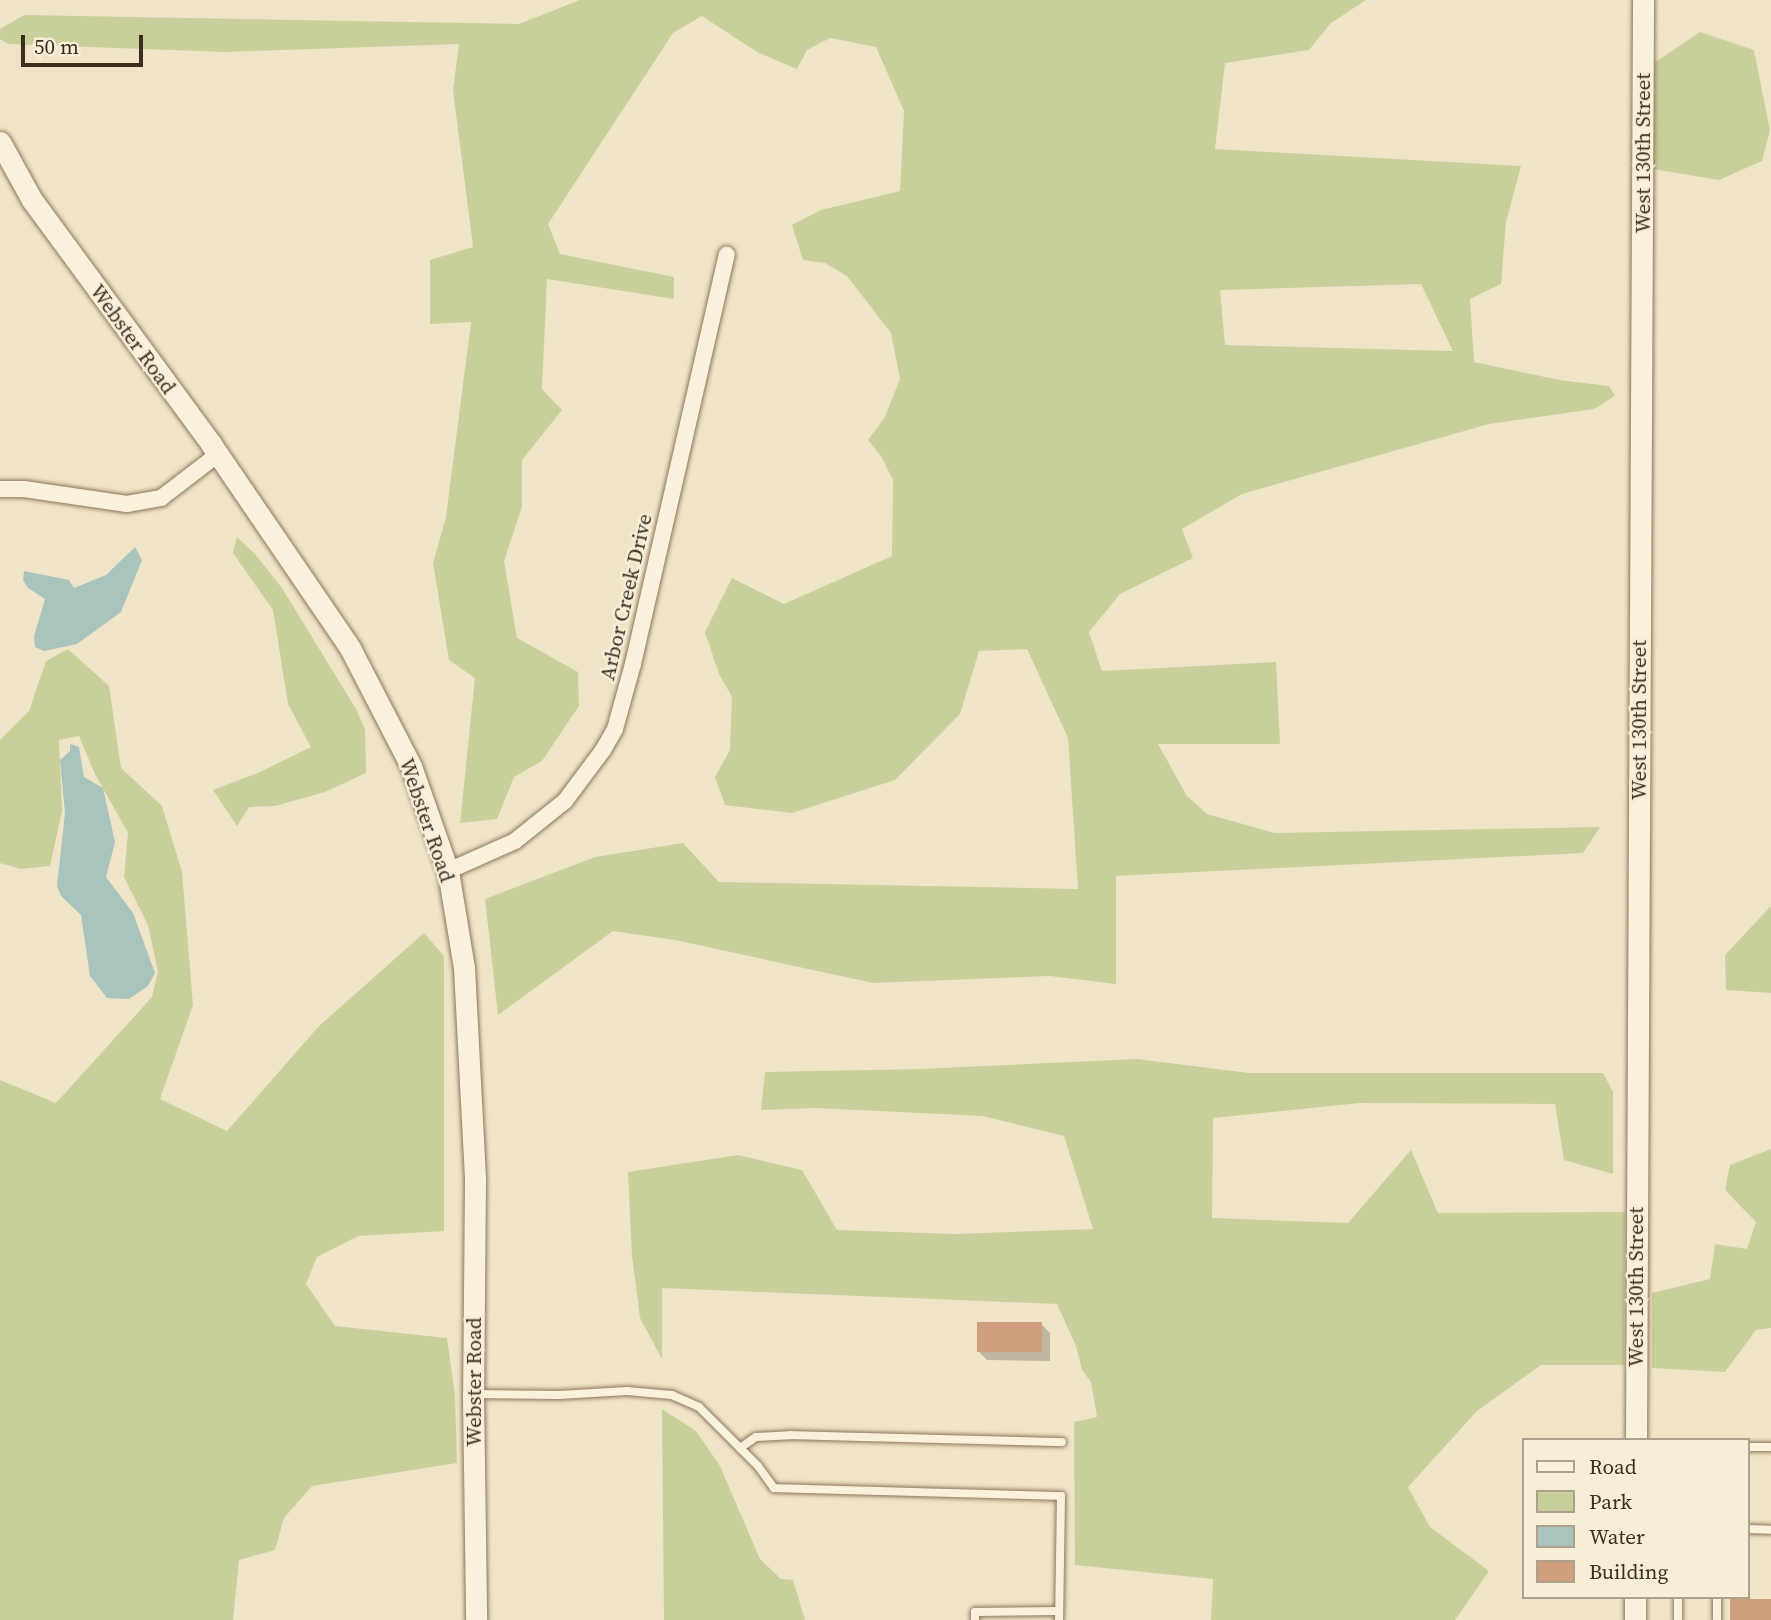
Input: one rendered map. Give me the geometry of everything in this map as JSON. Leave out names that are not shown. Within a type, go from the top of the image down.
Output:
[{"type":"street","name":"West 130th Street","points":[[1636,1438],[1643,0]]},
{"type":"street","name":"Webster Road","points":[[0,142],[32,200],[217,456],[350,648],[411,766],[448,871],[464,968],[474,1168],[476,1620]]},
{"type":"street","name":"Arbor Creek Drive","points":[[448,871],[515,841],[565,801],[603,750],[615,729],[636,651],[727,255]]},
{"type":"street","points":[[0,489],[24,489],[127,504],[161,498],[217,456]]},
{"type":"street","points":[[1635,1599],[1635,1620]]},
{"type":"lane","points":[[473,1394],[559,1395],[627,1391],[672,1395],[699,1408],[758,1466],[774,1488],[1061,1496],[1059,1616],[975,1612],[975,1620]]},
{"type":"lane","points":[[740,1448],[756,1437],[790,1436],[1062,1442]]},
{"type":"lane","points":[[1750,1447],[1771,1447]]},
{"type":"lane","points":[[1750,1530],[1771,1530]]},
{"type":"lane","points":[[1678,1599],[1678,1620]]},
{"type":"lane","points":[[1717,1599],[1717,1620]]},
{"type":"green space","points":[[580,0],[1366,0],[1331,23],[1309,50],[1225,63],[1215,149],[1521,166],[1506,222],[1501,284],[1470,299],[1474,362],[1559,380],[1609,386],[1615,396],[1594,409],[1489,424],[1242,494],[1182,529],[1193,558],[1120,594],[1089,632],[1102,671],[1276,662],[1280,744],[1158,744],[1187,796],[1207,814],[1275,833],[1600,827],[1583,853],[1116,876],[1116,984],[1050,976],[873,983],[675,940],[613,931],[498,1015],[485,899],[595,857],[683,843],[719,882],[1078,889],[1068,738],[1027,649],[979,651],[960,714],[895,780],[792,813],[725,805],[715,777],[730,750],[732,697],[719,674],[705,632],[732,578],[784,604],[892,556],[893,480],[881,456],[868,440],[885,417],[900,379],[891,333],[847,276],[825,263],[803,260],[792,225],[821,210],[900,191],[904,111],[876,47],[830,38],[807,50],[797,69],[757,52],[702,16],[673,33],[548,224],[560,254],[674,277],[674,299],[547,279],[542,389],[562,410],[522,460],[522,507],[504,561],[517,638],[578,672],[579,706],[542,761],[514,777],[497,819],[460,823],[475,678],[449,660],[433,563],[446,517],[471,322],[430,324],[430,260],[473,247],[453,90],[459,44],[224,52],[8,44],[0,39],[0,29],[24,15],[519,24]],"holes":[[[1421,284],[1453,351],[1225,345],[1220,290]]]},
{"type":"green space","points":[[1700,32],[1754,50],[1770,130],[1762,161],[1719,180],[1653,169],[1654,63]]},
{"type":"green space","points":[[237,537],[255,554],[282,588],[356,709],[365,729],[366,773],[325,792],[275,806],[249,807],[237,826],[213,790],[258,773],[311,747],[288,704],[273,610],[233,553]]},
{"type":"green space","points":[[68,649],[109,686],[121,768],[162,806],[182,872],[193,1005],[160,1099],[227,1131],[319,1026],[424,933],[444,956],[444,1231],[358,1236],[317,1257],[306,1284],[335,1326],[447,1338],[455,1395],[457,1463],[312,1486],[284,1518],[275,1550],[239,1560],[233,1620],[0,1620],[0,1080],[56,1103],[152,997],[158,972],[148,925],[124,877],[128,833],[95,774],[79,736],[59,740],[62,811],[50,866],[21,869],[0,863],[0,740],[29,711],[46,661]]},
{"type":"green space","points":[[1771,906],[1771,993],[1726,990],[1725,955]]},
{"type":"green space","points":[[1137,1059],[1249,1073],[1603,1073],[1613,1092],[1613,1174],[1564,1160],[1555,1104],[1360,1103],[1213,1118],[1212,1218],[1348,1223],[1411,1150],[1438,1213],[1625,1212],[1624,1365],[1541,1365],[1477,1411],[1408,1487],[1430,1527],[1489,1571],[1455,1620],[1211,1620],[1213,1579],[1075,1565],[1074,1422],[1097,1417],[1091,1382],[1082,1370],[1076,1346],[1057,1304],[662,1288],[662,1359],[640,1318],[632,1256],[628,1172],[738,1155],[802,1170],[837,1230],[955,1234],[1093,1229],[1064,1136],[983,1116],[815,1108],[761,1110],[765,1072],[919,1069]]},
{"type":"green space","points":[[1771,1149],[1771,1328],[1756,1330],[1725,1372],[1652,1368],[1652,1293],[1710,1279],[1715,1244],[1747,1249],[1756,1222],[1725,1190],[1730,1165]]},
{"type":"green space","points":[[662,1409],[696,1431],[720,1466],[760,1559],[781,1579],[793,1580],[805,1620],[664,1620]]},
{"type":"water","points":[[135,547],[142,560],[121,612],[77,644],[44,651],[35,647],[34,636],[45,599],[28,588],[23,580],[24,571],[69,580],[74,588],[106,575]]},
{"type":"water","points":[[70,744],[79,747],[84,777],[103,788],[115,842],[106,877],[133,913],[155,973],[148,986],[129,999],[107,998],[90,976],[81,915],[61,896],[57,886],[65,813],[60,760],[70,751]]},
{"type":"building","points":[[977,1322],[1042,1322],[1042,1352],[977,1352]]},
{"type":"building","points":[[1730,1599],[1771,1599],[1771,1620],[1730,1620]]}]
